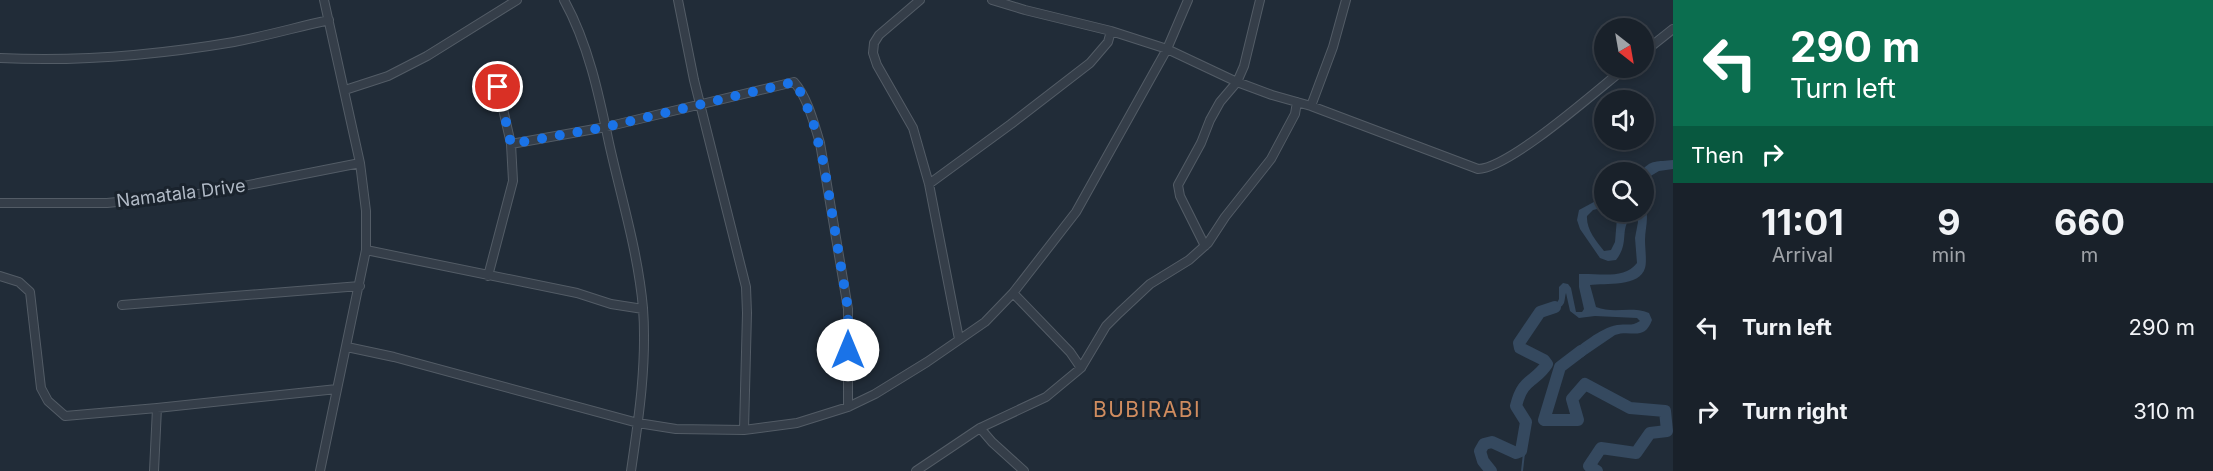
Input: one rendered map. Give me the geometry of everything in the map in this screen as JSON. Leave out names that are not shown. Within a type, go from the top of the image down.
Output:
[{"type":"street","points":[[320,471],[366,250],[366,211],[360,163],[324,0]]},
{"type":"street","points":[[345,90],[388,76],[428,56],[517,0]]},
{"type":"street","points":[[564,0],[573,15],[606,127],[639,279],[643,309],[642,383],[631,471]]},
{"type":"street","points":[[678,0],[701,105],[746,287],[744,430]]},
{"type":"street","points":[[920,0],[879,35],[874,43],[873,53],[877,65],[913,128],[928,184],[959,339]]},
{"type":"street","points":[[992,0],[1167,48],[1237,82],[1311,106],[1478,169],[1498,164],[1560,121],[1613,78]]},
{"type":"street","points":[[347,347],[394,357],[638,423],[676,429],[744,430],[797,423],[848,407],[884,389],[985,322],[1013,293],[1076,212],[1167,48],[1188,0]]},
{"type":"street","points":[[1205,246],[1180,196],[1178,185],[1201,143],[1209,120],[1220,102],[1237,82],[1244,66],[1260,0]]},
{"type":"street","points":[[1311,106],[1333,47],[1346,0]]},
{"type":"street","points":[[0,58],[34,60],[121,57],[234,42],[329,20]]},
{"type":"street","points":[[1654,44],[1673,29]]},
{"type":"street","points":[[928,184],[1090,63],[1108,42],[1111,31]]},
{"type":"street","points":[[511,144],[606,127],[794,82],[812,118],[819,143],[848,309],[848,407]]},
{"type":"street","points":[[488,276],[513,181],[511,144],[498,87]]},
{"type":"street","points":[[916,471],[980,428],[1046,397],[1081,368],[1106,326],[1119,313],[1150,284],[1180,267],[1205,246],[1271,159],[1295,114],[1297,102]]},
{"type":"street","name":"Namatala Drive","points":[[0,203],[107,203],[208,193],[360,163]]},
{"type":"street","points":[[366,250],[577,292],[619,306],[643,309]]},
{"type":"street","points":[[0,276],[19,282],[30,292],[41,388],[48,401],[65,416],[337,389]]},
{"type":"street","points":[[122,304],[360,286]]},
{"type":"street","points":[[1013,293],[1070,352],[1081,368]]},
{"type":"street","points":[[154,471],[157,408]]},
{"type":"street","points":[[980,428],[1024,471]]},
{"type":"water","points":[[1673,160],[1673,169],[1654,174],[1655,162]]},
{"type":"water","points":[[1594,202],[1594,210],[1587,216],[1588,226],[1604,251],[1611,250],[1615,242],[1617,222],[1627,222],[1623,248],[1616,260],[1608,261],[1600,258],[1580,229],[1577,220],[1579,210]]},
{"type":"water","points":[[1638,222],[1647,222],[1646,262],[1642,274],[1621,283],[1590,285],[1596,307],[1649,313],[1652,320],[1649,327],[1641,333],[1615,335],[1571,365],[1566,356],[1597,333],[1620,324],[1634,324],[1640,321],[1637,318],[1595,316],[1579,318],[1570,311],[1566,293],[1564,303],[1560,308],[1540,312],[1549,304],[1557,303],[1559,287],[1563,283],[1568,284],[1571,288],[1576,312],[1582,312],[1584,309],[1579,287],[1579,274],[1618,274],[1632,268],[1637,263],[1635,238]]},
{"type":"waterway","points":[[1491,471],[1483,461],[1480,451],[1484,444],[1492,442],[1516,453],[1521,451],[1526,422],[1516,406],[1522,390],[1547,364],[1544,360],[1520,348],[1519,343],[1540,312],[1555,307]]},
{"type":"waterway","points":[[1581,351],[1560,367],[1544,420],[1578,420],[1572,399],[1585,384],[1630,408],[1665,411],[1667,431],[1650,433],[1636,453],[1601,448],[1589,466],[1597,471]]},
{"type":"waterway","points":[[1521,451],[1524,453],[1522,471]]},
{"type":"district","name":"BUBIRABI","points":[[1147,409]]},
{"type":"route","points":[[498,87],[511,144],[606,127],[794,82],[812,118],[824,165],[848,309],[848,350]]}]
